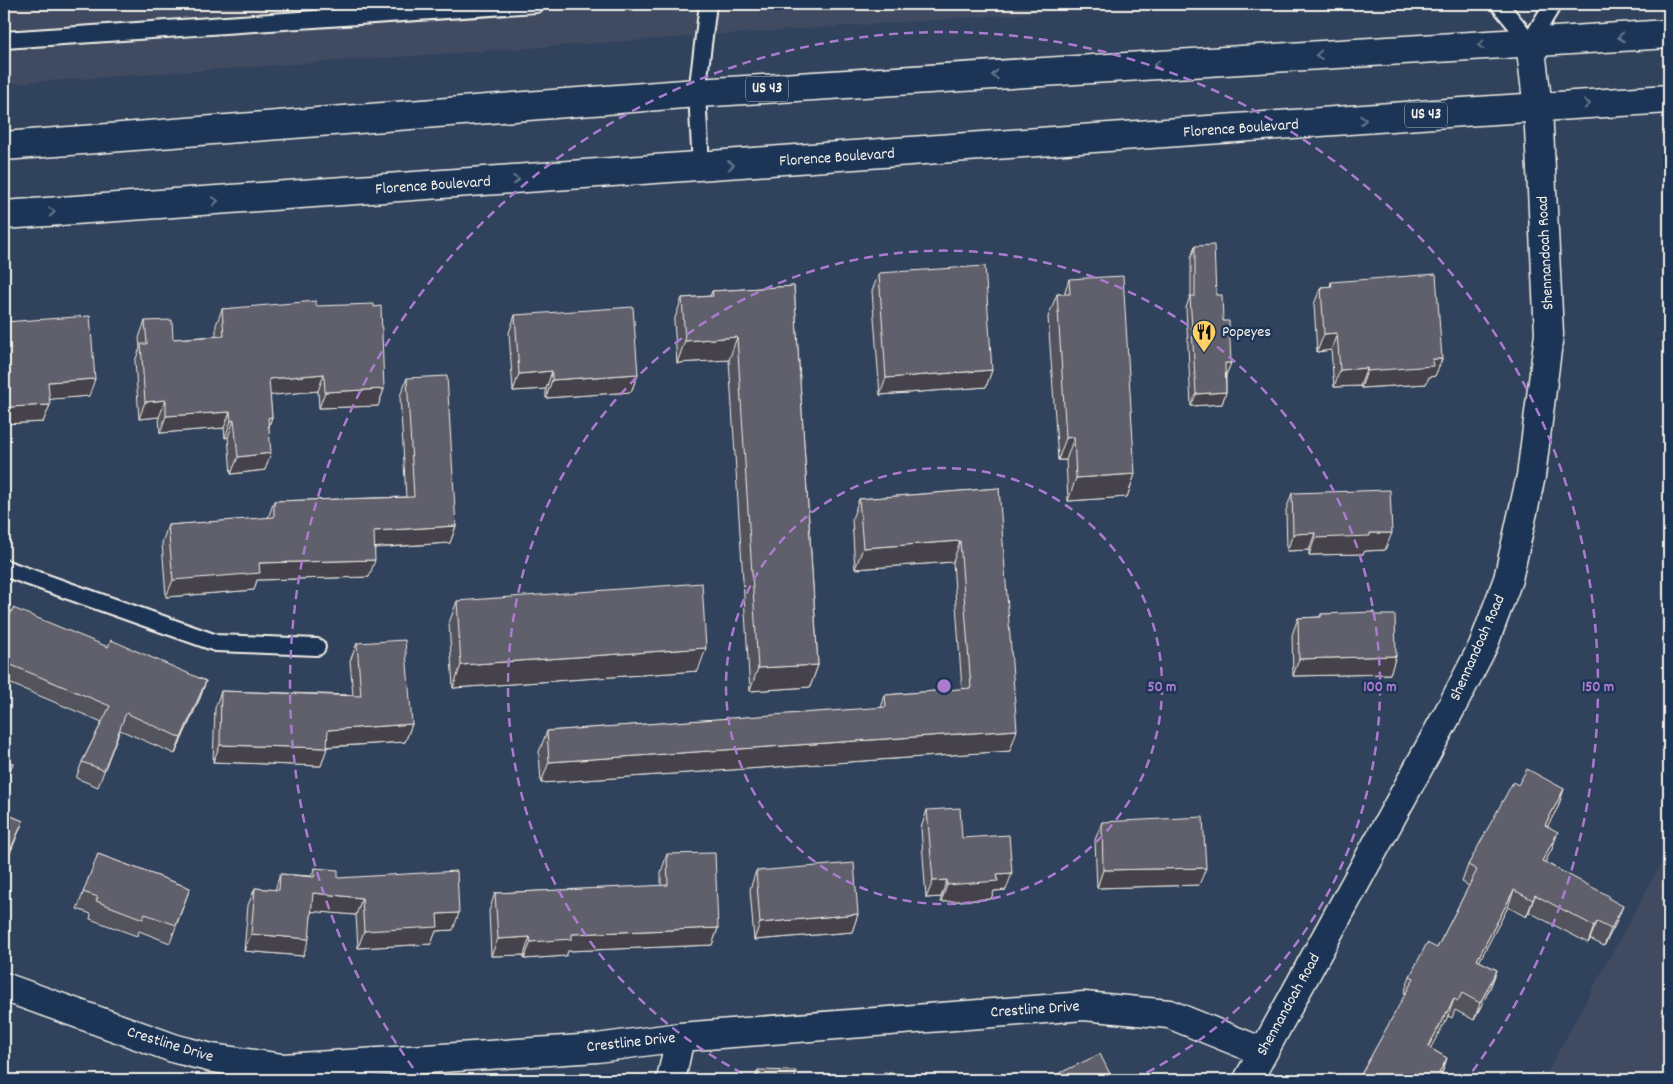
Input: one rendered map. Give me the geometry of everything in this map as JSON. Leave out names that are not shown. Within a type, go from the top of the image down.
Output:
[{"type":"main road","name":"US 43","points":[[4,146],[697,93],[1669,34]]},
{"type":"main road","name":"Shennandoah Road","points":[[1248,1080],[1450,708],[1482,646],[1508,579],[1532,476],[1549,334],[1538,108],[1530,42]]},
{"type":"main road","name":"Florence Boulevard","points":[[4,215],[1669,99]]},
{"type":"main road","name":"Crestline Drive","points":[[4,987],[176,1049],[212,1058],[283,1068],[597,1048],[680,1037],[1084,1006],[1169,1014],[1263,1052]]},
{"type":"main road","points":[[671,1080],[680,1037]]},
{"type":"lane","points":[[4,40],[536,4]]},
{"type":"lane","points":[[701,167],[697,93],[708,4]]},
{"type":"lane","points":[[1499,4],[1530,42],[1553,4]]},
{"type":"lane","points":[[4,568],[216,643],[317,647]]},
{"type":"shaded area","points":[[4,4],[1167,4],[4,84]]},
{"type":"shaded area","points":[[1669,849],[1669,1080],[1554,1080],[1545,1076]]},
{"type":"building","name":"Popeyes","points":[[1214,245],[1216,295],[1222,295],[1223,321],[1229,321],[1231,363],[1225,363],[1226,392],[1196,394],[1190,296],[1195,296],[1195,246]]},
{"type":"building","points":[[985,266],[992,370],[886,378],[879,273]]},
{"type":"building","points":[[1436,274],[1442,359],[1432,359],[1433,366],[1367,371],[1367,368],[1340,370],[1337,333],[1324,334],[1321,287],[1332,286],[1331,282]]},
{"type":"building","points":[[1123,276],[1135,474],[1076,478],[1074,437],[1066,438],[1057,294],[1070,294],[1069,279]]},
{"type":"building","points":[[794,286],[818,665],[758,668],[737,337],[685,341],[682,298],[713,296],[712,291]]},
{"type":"building","points":[[316,301],[316,306],[374,304],[374,307],[381,306],[384,389],[325,392],[324,374],[269,379],[272,417],[268,418],[271,453],[238,457],[234,420],[231,421],[230,412],[166,416],[166,400],[145,402],[141,344],[147,344],[145,321],[172,320],[173,339],[224,336],[222,309]]},
{"type":"building","points":[[633,307],[638,374],[552,380],[552,371],[519,374],[515,315]]},
{"type":"building","points":[[90,316],[95,379],[48,382],[50,405],[9,407],[4,322]]},
{"type":"building","points":[[447,376],[456,526],[374,531],[375,560],[259,563],[260,573],[173,580],[168,525],[274,517],[274,501],[414,497],[407,378]]},
{"type":"building","points":[[999,488],[1017,730],[549,762],[547,731],[886,707],[885,695],[971,688],[960,541],[863,548],[859,499]]},
{"type":"building","points":[[1390,490],[1392,533],[1370,533],[1370,536],[1315,538],[1315,533],[1293,534],[1292,493]]},
{"type":"building","points":[[702,583],[706,648],[461,665],[457,601]]},
{"type":"building","points":[[13,608],[108,647],[111,640],[206,681],[181,738],[126,713],[104,770],[82,762],[110,706],[4,662],[4,613],[10,615]]},
{"type":"building","points":[[1374,612],[1374,615],[1395,615],[1396,656],[1299,659],[1298,618],[1321,617],[1321,614]]},
{"type":"building","points":[[405,640],[412,724],[328,730],[327,748],[220,745],[221,691],[361,696],[357,643]]},
{"type":"building","points":[[4,760],[13,763],[4,784]]},
{"type":"building","points":[[1527,769],[1564,789],[1545,825],[1558,832],[1542,861],[1609,896],[1608,898],[1623,906],[1611,929],[1597,922],[1594,926],[1535,895],[1533,900],[1514,890],[1477,960],[1497,970],[1480,1003],[1462,993],[1458,1001],[1454,999],[1428,1047],[1447,1058],[1439,1073],[1442,1074],[1439,1080],[1358,1080],[1414,978],[1410,976],[1427,943],[1437,948],[1477,870],[1468,865],[1513,782],[1518,785]]},
{"type":"building","points":[[960,808],[962,838],[1009,835],[1012,873],[997,874],[998,881],[947,885],[947,880],[933,881],[927,810]]},
{"type":"building","points":[[4,813],[23,821],[10,851],[4,849]]},
{"type":"building","points":[[1203,817],[1206,868],[1103,870],[1102,822]]},
{"type":"building","points":[[715,853],[718,928],[572,934],[572,939],[531,942],[530,937],[498,939],[495,893],[668,885],[667,854]]},
{"type":"building","points":[[98,854],[190,888],[176,925],[145,914],[143,919],[96,901],[98,897],[83,892]]},
{"type":"building","points":[[854,863],[858,914],[760,923],[756,871]]},
{"type":"building","points":[[315,868],[338,870],[338,878],[457,871],[459,913],[437,914],[438,927],[364,931],[362,898],[313,893],[309,939],[251,934],[255,888],[279,890],[280,874],[314,877]]},
{"type":"building","points":[[1100,1054],[1113,1080],[1045,1080]]},
{"type":"building","points":[[758,1070],[796,1071],[795,1080],[758,1080]]},
{"type":"building","points":[[884,1072],[955,1080],[856,1080],[857,1075],[883,1078]]},
{"type":"place","name":"Popeyes","points":[[1204,353]]}]
